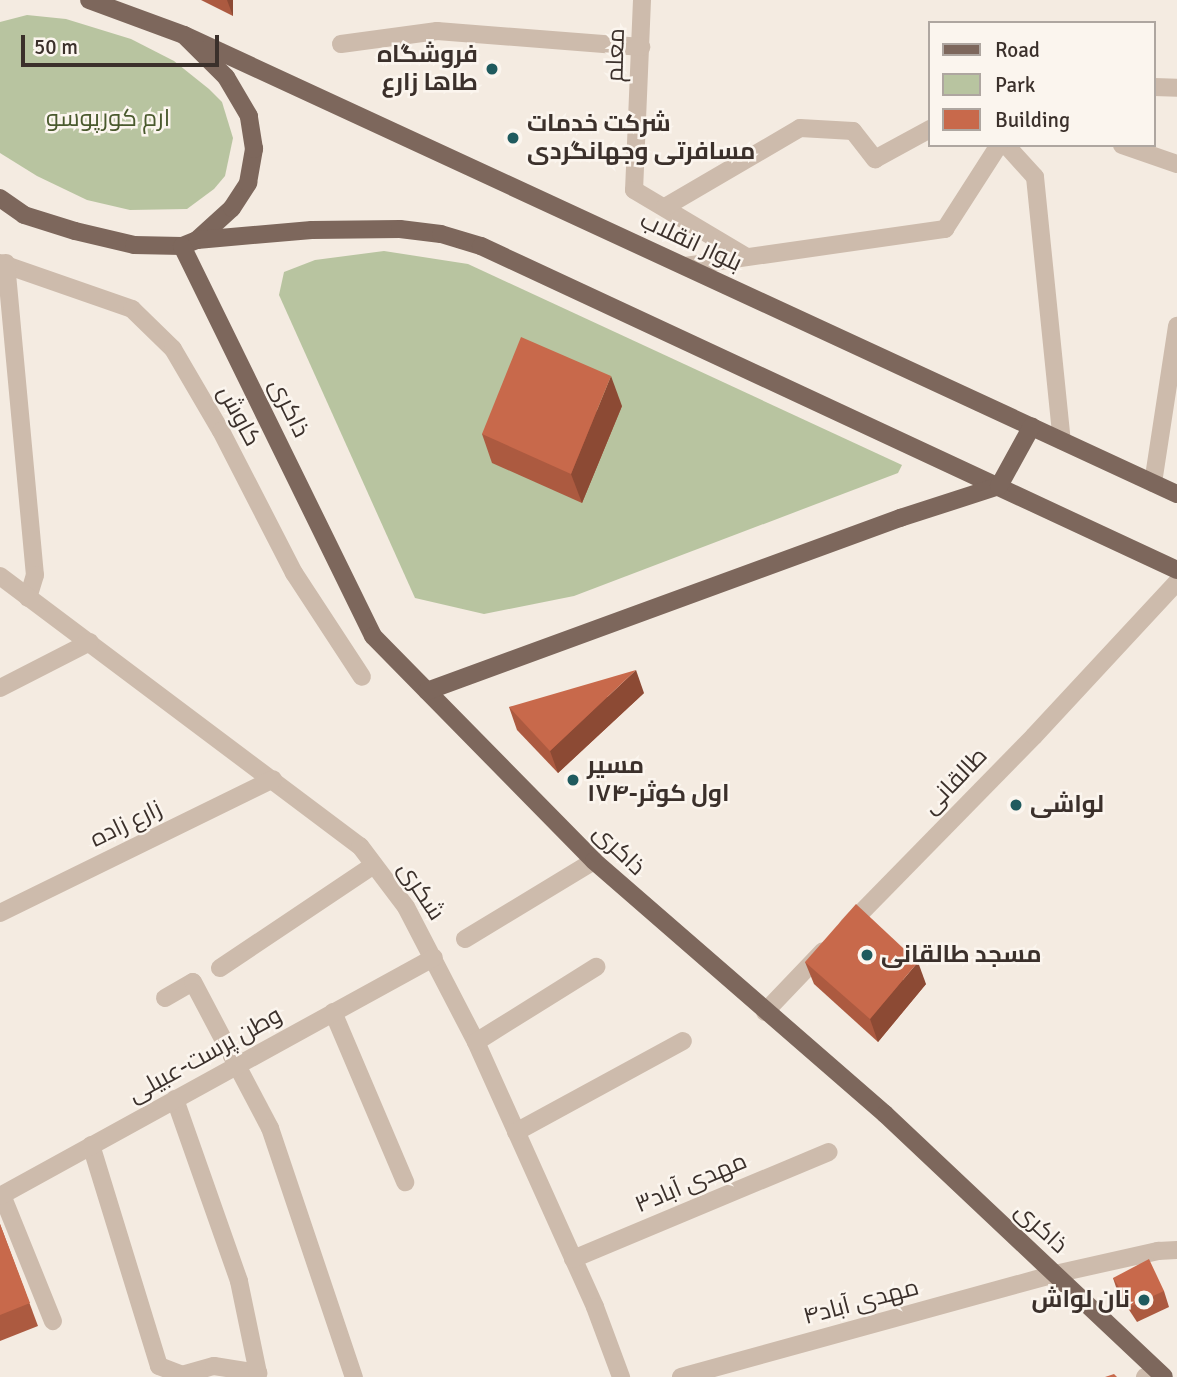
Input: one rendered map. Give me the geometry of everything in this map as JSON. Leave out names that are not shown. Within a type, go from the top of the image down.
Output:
[{"type":"main road","name":"بلوار انقلاب","points":[[89,0],[184,36],[1177,494]]},
{"type":"main road","points":[[184,36],[226,77],[248,116],[254,149],[247,183],[232,208],[190,243]]},
{"type":"main road","points":[[0,198],[24,215]]},
{"type":"main road","points":[[0,215],[24,215],[134,245],[190,243],[312,230],[400,229],[454,238],[493,252],[1177,570]]},
{"type":"main road","name":"ذاکری","points":[[190,243],[373,636],[594,861],[885,1114],[1055,1274],[1156,1376]]},
{"type":"main road","points":[[427,691],[900,518],[999,486],[1032,426]]},
{"type":"street","name":"معلم","points":[[642,0],[634,190],[747,257]]},
{"type":"street","points":[[341,44],[437,32],[641,47]]},
{"type":"street","points":[[1156,86],[1177,88]]},
{"type":"street","points":[[665,207],[800,128],[853,131],[875,159],[928,130]]},
{"type":"street","points":[[685,266],[945,229],[998,147]]},
{"type":"street","points":[[1008,147],[1035,177],[1062,440]]},
{"type":"street","points":[[1128,147],[1177,164]]},
{"type":"street","points":[[3,263],[35,575],[28,598]]},
{"type":"street","name":"کاوش","points":[[3,263],[132,309],[173,349],[221,431],[294,573],[362,677]]},
{"type":"street","points":[[1153,483],[1177,326]]},
{"type":"street","name":"شکری","points":[[0,576],[273,779],[359,846],[374,865],[406,907],[476,1042],[573,1259],[621,1377]]},
{"type":"street","name":"طالقانی","points":[[765,1012],[1034,736],[1177,582]]},
{"type":"street","points":[[0,688],[90,642]]},
{"type":"street","name":"زارع زاده","points":[[0,913],[273,779]]},
{"type":"street","points":[[465,939],[594,861]]},
{"type":"street","points":[[220,968],[374,865]]},
{"type":"street","name":"وطن پرست-عبیلی","points":[[1,1195],[434,957]]},
{"type":"street","points":[[476,1042],[596,967]]},
{"type":"street","points":[[165,998],[192,982],[271,1128],[354,1377]]},
{"type":"street","points":[[333,1012],[405,1182]]},
{"type":"street","points":[[516,1132],[683,1041]]},
{"type":"street","points":[[91,1145],[159,1366],[182,1375],[214,1366],[258,1373],[239,1281],[176,1099]]},
{"type":"street","name":"مهدی آباد۳","points":[[573,1259],[828,1152]]},
{"type":"street","points":[[1,1195],[53,1321]]},
{"type":"street","name":"مهدی آباد۴","points":[[681,1377],[1055,1274],[1158,1251],[1177,1250]]},
{"type":"green space","name":"ارم کورپوسو","points":[[27,15],[66,19],[131,39],[174,61],[209,89],[222,102],[233,138],[225,176],[214,189],[187,209],[130,210],[87,200],[37,176],[0,153],[0,22]]},
{"type":"green space","points":[[384,251],[468,264],[902,465],[898,473],[574,596],[484,614],[415,598],[279,295],[284,272],[315,260]]},
{"type":"building","points":[[521,337],[611,376],[571,474],[482,434]]},
{"type":"building","points":[[636,670],[550,751],[509,707]]},
{"type":"building","name":"مسجد طالقانی","points":[[856,904],[918,962],[870,1019],[805,962]]},
{"type":"building","points":[[0,1224],[30,1303],[0,1315]]},
{"type":"building","points":[[1149,1259],[1164,1291],[1131,1306],[1113,1278]]},
{"type":"place","name":"فروشگاه طاها زارع","points":[[492,69]]},
{"type":"place","name":"شرکت خدمات مسافرتی وجهانگردی","points":[[513,138]]},
{"type":"place","name":"مسیر ۱۷۴-اول کوثر","points":[[573,780]]},
{"type":"place","name":"لواشی","points":[[1016,805]]},
{"type":"place","name":"مسجد طالقانی","points":[[867,955]]},
{"type":"place","name":"نان لواش","points":[[1144,1300]]}]
